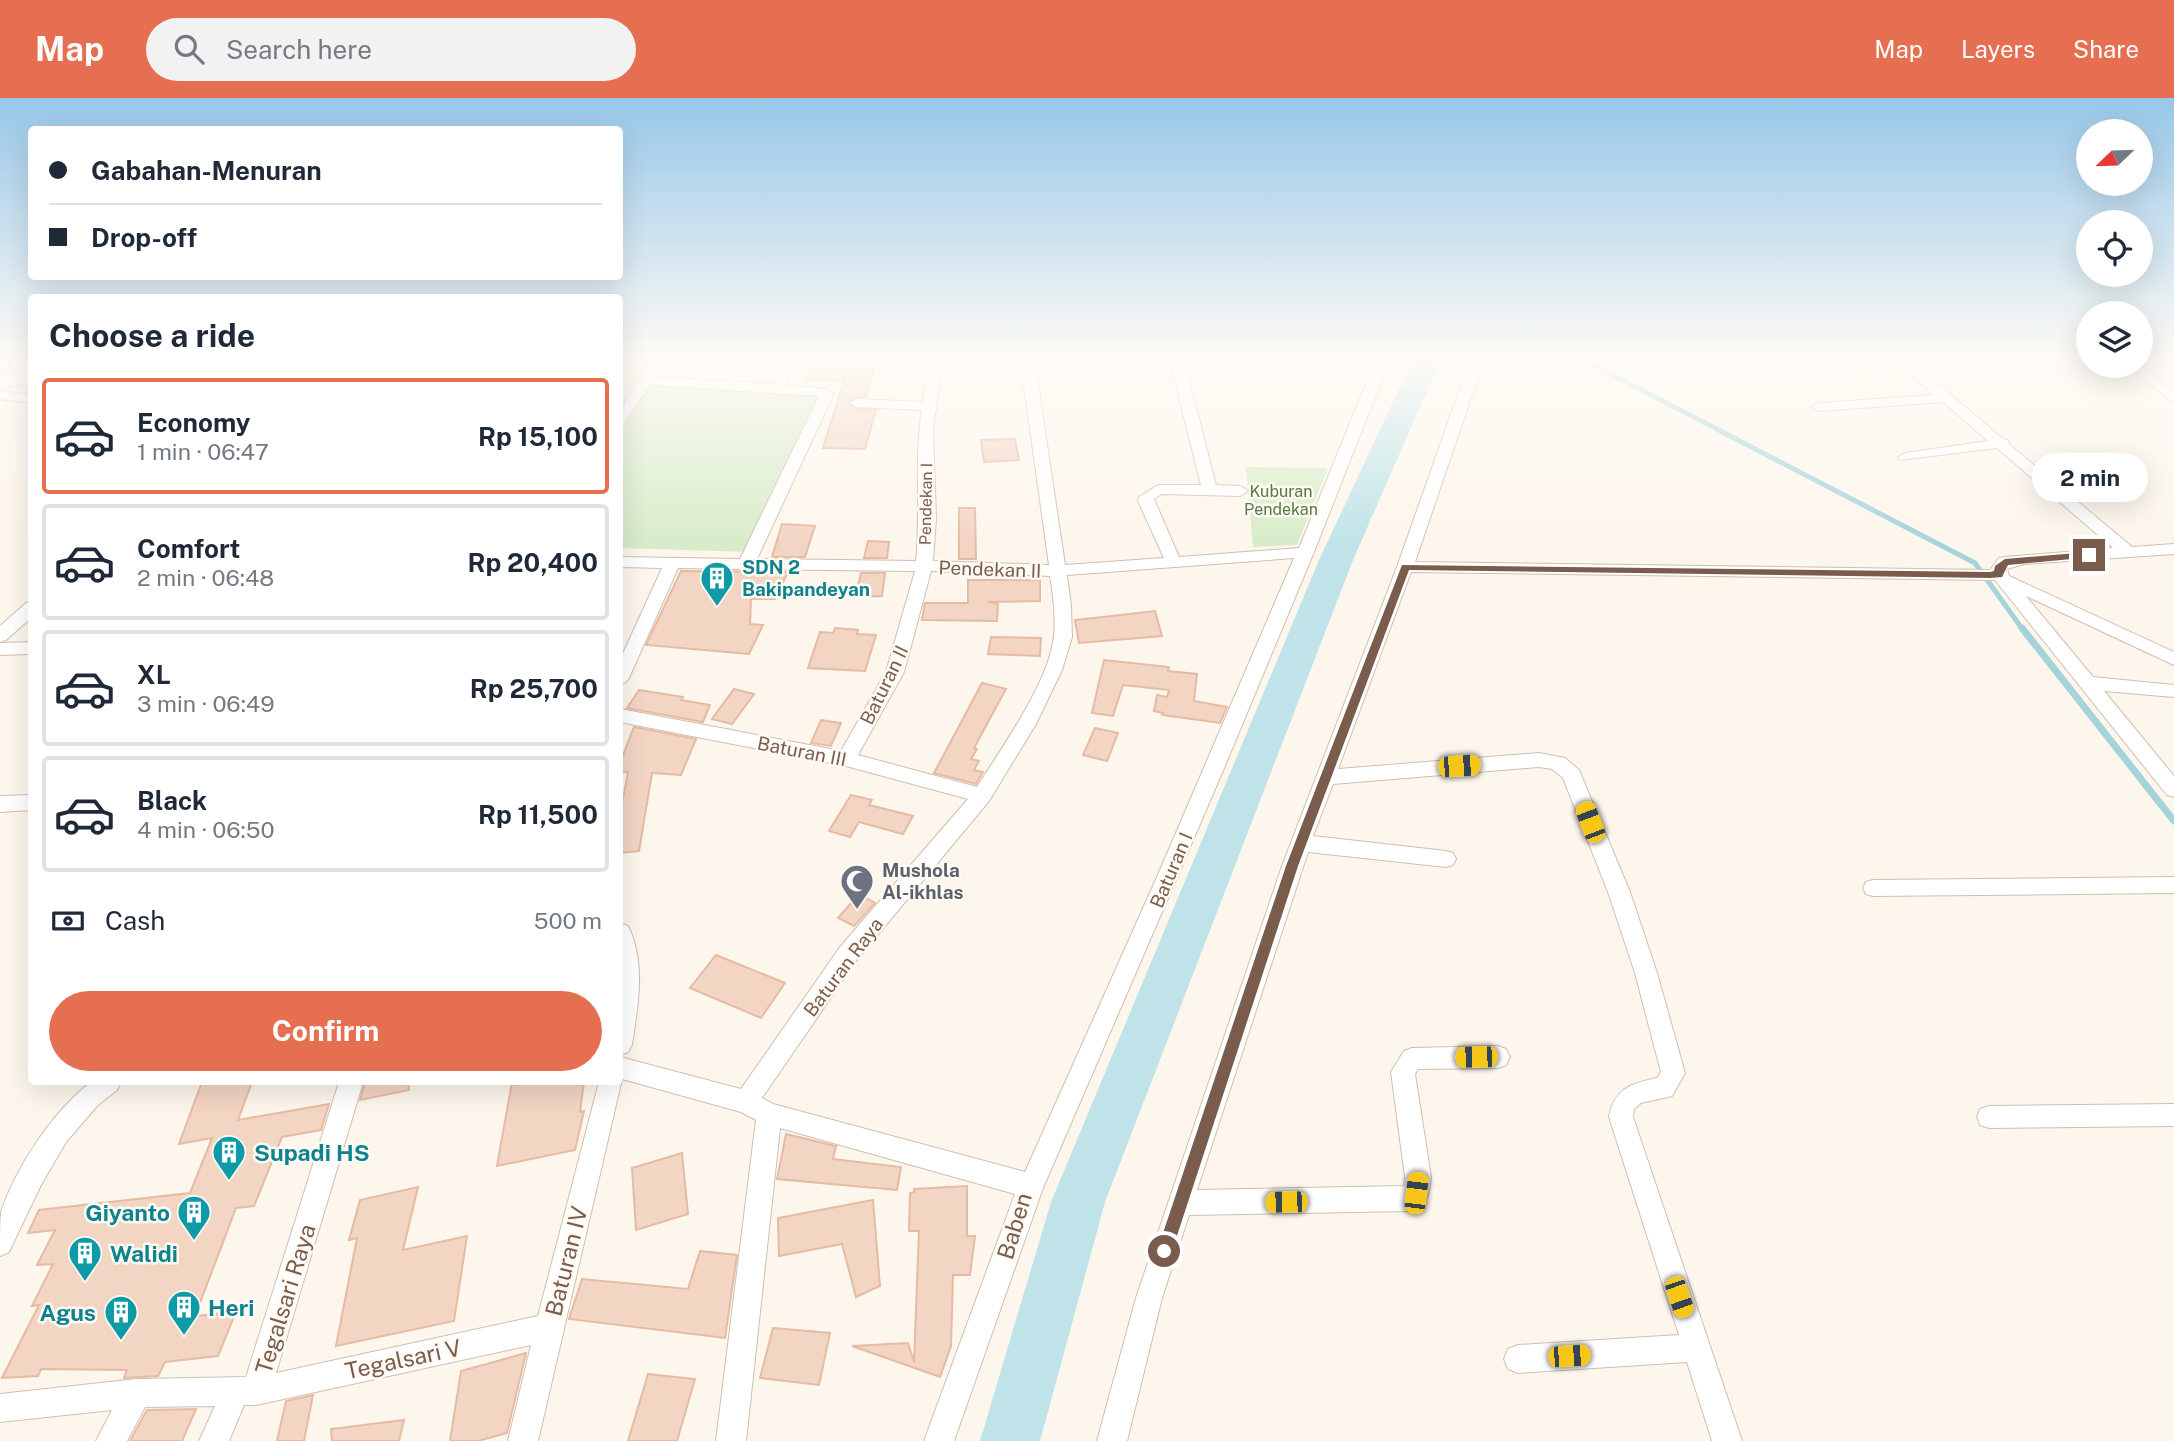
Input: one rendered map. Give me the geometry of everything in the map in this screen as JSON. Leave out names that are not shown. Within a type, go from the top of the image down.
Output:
[{"type":"street","points":[[745,566],[815,420]]},
{"type":"street","name":"Pendekan I","points":[[924,567],[928,519],[928,420]]},
{"type":"street","name":"Baturan Raya","points":[[757,1108],[848,954],[982,796],[1029,719],[1060,653],[1063,606],[1036,420]]},
{"type":"street","points":[[1192,420],[1210,489]]},
{"type":"street","name":"Baturan I","points":[[1031,1186],[1132,960],[1306,552],[1359,420]]},
{"type":"street","points":[[1112,1441],[1149,1298],[1300,843],[1405,567],[1456,420]]},
{"type":"street","points":[[1974,420],[2129,553]]},
{"type":"street","points":[[1905,457],[2003,443]]},
{"type":"street","points":[[1174,563],[1146,501],[1147,497],[1166,489],[1240,491]]},
{"type":"street","points":[[1989,576],[2005,562],[2024,559],[2174,549]]},
{"type":"street","name":"Pendekan II","points":[[623,562],[1058,571],[1306,552]]},
{"type":"street","points":[[623,671],[672,564]]},
{"type":"street","name":"Baturan II","points":[[846,759],[895,671],[906,640],[924,567]]},
{"type":"street","points":[[1405,567],[1989,576],[2174,659]]},
{"type":"street","points":[[1989,576],[2087,683],[2174,790]]},
{"type":"street","points":[[0,636],[28,611]]},
{"type":"street","points":[[0,649],[28,648]]},
{"type":"street","points":[[2087,683],[2174,691]]},
{"type":"street","name":"Baturan III","points":[[623,717],[846,759],[982,796]]},
{"type":"street","points":[[1326,777],[1539,760],[1565,765],[1572,775],[1619,892],[1646,973],[1673,1073],[1664,1088],[1628,1097],[1622,1103],[1622,1116],[1727,1441]]},
{"type":"street","points":[[0,804],[28,802]]},
{"type":"street","points":[[1300,843],[1446,859]]},
{"type":"street","points":[[1873,888],[2174,886]]},
{"type":"street","points":[[623,944],[628,964],[623,1013]]},
{"type":"street","points":[[1180,1203],[1412,1198],[1416,1193],[1418,1177],[1403,1072],[1406,1065],[1412,1059],[1498,1057]]},
{"type":"street","points":[[623,1069],[757,1108],[731,1441]]},
{"type":"street","points":[[0,1243],[38,1163],[56,1135],[104,1085]]},
{"type":"street","name":"Tegalsari Raya","points":[[0,1408],[137,1393],[246,1392],[350,1085]]},
{"type":"street","name":"Baturan IV","points":[[523,1441],[610,1085]]},
{"type":"street","name":"Baben","points":[[757,1108],[1031,1186],[939,1441]]},
{"type":"street","points":[[1989,1116],[2174,1115]]},
{"type":"street","name":"Tegalsari V","points":[[246,1392],[549,1327]]},
{"type":"street","points":[[1518,1359],[1697,1348]]},
{"type":"street","points":[[214,1441],[246,1392]]},
{"type":"street","points":[[111,1441],[137,1393]]},
{"type":"green space","points":[[628,420],[808,420],[751,552],[623,548],[623,426]]},
{"type":"green space","name":"Kuburan Pendekan","points":[[1246,467],[1328,468],[1297,545],[1253,547]]},
{"type":"building","points":[[832,420],[873,420],[865,449],[823,448]]},
{"type":"building","points":[[1015,439],[1019,460],[984,462],[981,440]]},
{"type":"building","points":[[959,508],[975,508],[976,559],[959,559]]},
{"type":"building","points":[[782,524],[815,526],[805,557],[772,557]]},
{"type":"building","points":[[868,541],[889,542],[887,558],[864,558]]},
{"type":"building","name":"SDN 2 Bakipandeyan","points":[[681,571],[788,572],[775,599],[751,599],[750,624],[763,625],[749,654],[646,645]]},
{"type":"building","points":[[861,573],[885,573],[882,596],[855,597]]},
{"type":"building","points":[[968,580],[1040,580],[1040,601],[988,602],[998,604],[997,621],[922,620],[925,603],[968,603]]},
{"type":"building","points":[[1155,611],[1162,636],[1079,643],[1075,620]]},
{"type":"building","points":[[835,628],[858,630],[857,634],[876,635],[865,671],[808,668],[820,632],[833,633]]},
{"type":"building","points":[[991,637],[1041,638],[1040,656],[988,654]]},
{"type":"building","points":[[1104,660],[1169,667],[1168,671],[1197,674],[1194,701],[1227,707],[1220,723],[1162,715],[1163,713],[1154,711],[1157,695],[1167,697],[1169,690],[1123,685],[1113,716],[1092,713]]},
{"type":"building","points":[[982,683],[1006,689],[974,748],[977,749],[971,759],[979,761],[974,770],[983,772],[976,784],[934,773]]},
{"type":"building","points":[[734,689],[754,694],[732,724],[712,719]]},
{"type":"building","points":[[639,690],[683,697],[681,700],[710,705],[703,722],[627,708]]},
{"type":"building","points":[[821,720],[841,723],[831,746],[811,743]]},
{"type":"building","points":[[634,727],[696,739],[681,775],[652,773],[639,851],[623,853],[623,799],[628,772],[623,772],[623,755]]},
{"type":"building","points":[[1095,728],[1118,733],[1107,761],[1083,755]]},
{"type":"building","points":[[851,795],[872,800],[869,805],[913,816],[903,834],[859,822],[850,837],[829,831]]},
{"type":"building","name":"Mushola Al-ikhlas","points":[[859,894],[875,903],[854,926],[838,918]]},
{"type":"building","points":[[716,955],[785,983],[761,1018],[690,988]]},
{"type":"building","points":[[201,1085],[251,1085],[238,1120],[329,1104],[321,1130],[282,1137],[254,1206],[236,1208],[195,1316],[236,1312],[218,1356],[165,1362],[158,1376],[124,1378],[127,1370],[41,1369],[38,1376],[2,1378],[39,1305],[32,1306],[53,1264],[37,1265],[55,1230],[28,1233],[39,1210],[190,1193],[212,1138],[179,1144]]},
{"type":"building","points":[[364,1085],[408,1085],[409,1090],[360,1100]]},
{"type":"building","points":[[511,1085],[584,1085],[580,1112],[584,1111],[575,1150],[497,1166]]},
{"type":"building","points":[[786,1134],[836,1146],[833,1159],[901,1167],[897,1190],[777,1179]]},
{"type":"building","points":[[682,1153],[688,1214],[636,1230],[632,1168]]},
{"type":"building","points":[[967,1186],[967,1236],[975,1236],[970,1275],[953,1275],[951,1346],[940,1377],[852,1346],[908,1343],[914,1362],[919,1231],[909,1231],[910,1193],[915,1192],[914,1189]]},
{"type":"building","points":[[418,1187],[403,1250],[467,1236],[454,1321],[336,1346],[357,1238],[349,1240],[360,1200]]},
{"type":"building","points":[[873,1200],[880,1286],[856,1297],[842,1244],[779,1256],[778,1218]]},
{"type":"building","points":[[700,1251],[737,1255],[725,1338],[569,1319],[582,1279],[688,1289]]},
{"type":"building","points":[[773,1328],[830,1333],[819,1385],[760,1378]]},
{"type":"building","points":[[526,1353],[507,1433],[478,1441],[450,1441],[461,1371]]},
{"type":"building","points":[[648,1374],[695,1379],[677,1441],[628,1441]]},
{"type":"building","points":[[313,1395],[304,1441],[277,1441],[286,1401]]},
{"type":"building","points":[[196,1409],[182,1441],[130,1441],[147,1410]]},
{"type":"building","points":[[404,1420],[399,1441],[332,1441],[331,1429]]},
{"type":"waterway","points":[[1010,1441],[1078,1202],[1336,560],[1400,420]]},
{"type":"waterway","points":[[1699,420],[1975,563],[2023,630]]},
{"type":"waterway","points":[[2022,628],[2174,821]]},
{"type":"place","name":"SDN 2 Bakipandeyan","points":[[717,608]]},
{"type":"place","name":"Mushola Al-ikhlas","points":[[857,911]]},
{"type":"place","name":"Supadi HS","points":[[229,1182]]},
{"type":"place","name":"Giyanto","points":[[194,1242]]},
{"type":"place","name":"Walidi","points":[[85,1283]]},
{"type":"place","name":"Heri","points":[[184,1337]]},
{"type":"place","name":"Agus","points":[[121,1342]]},
{"type":"route","points":[[1164,1251],[1292,866],[1405,567],[1744,574],[1990,575],[1998,574],[1999,568],[2005,562],[2089,555]]}]
